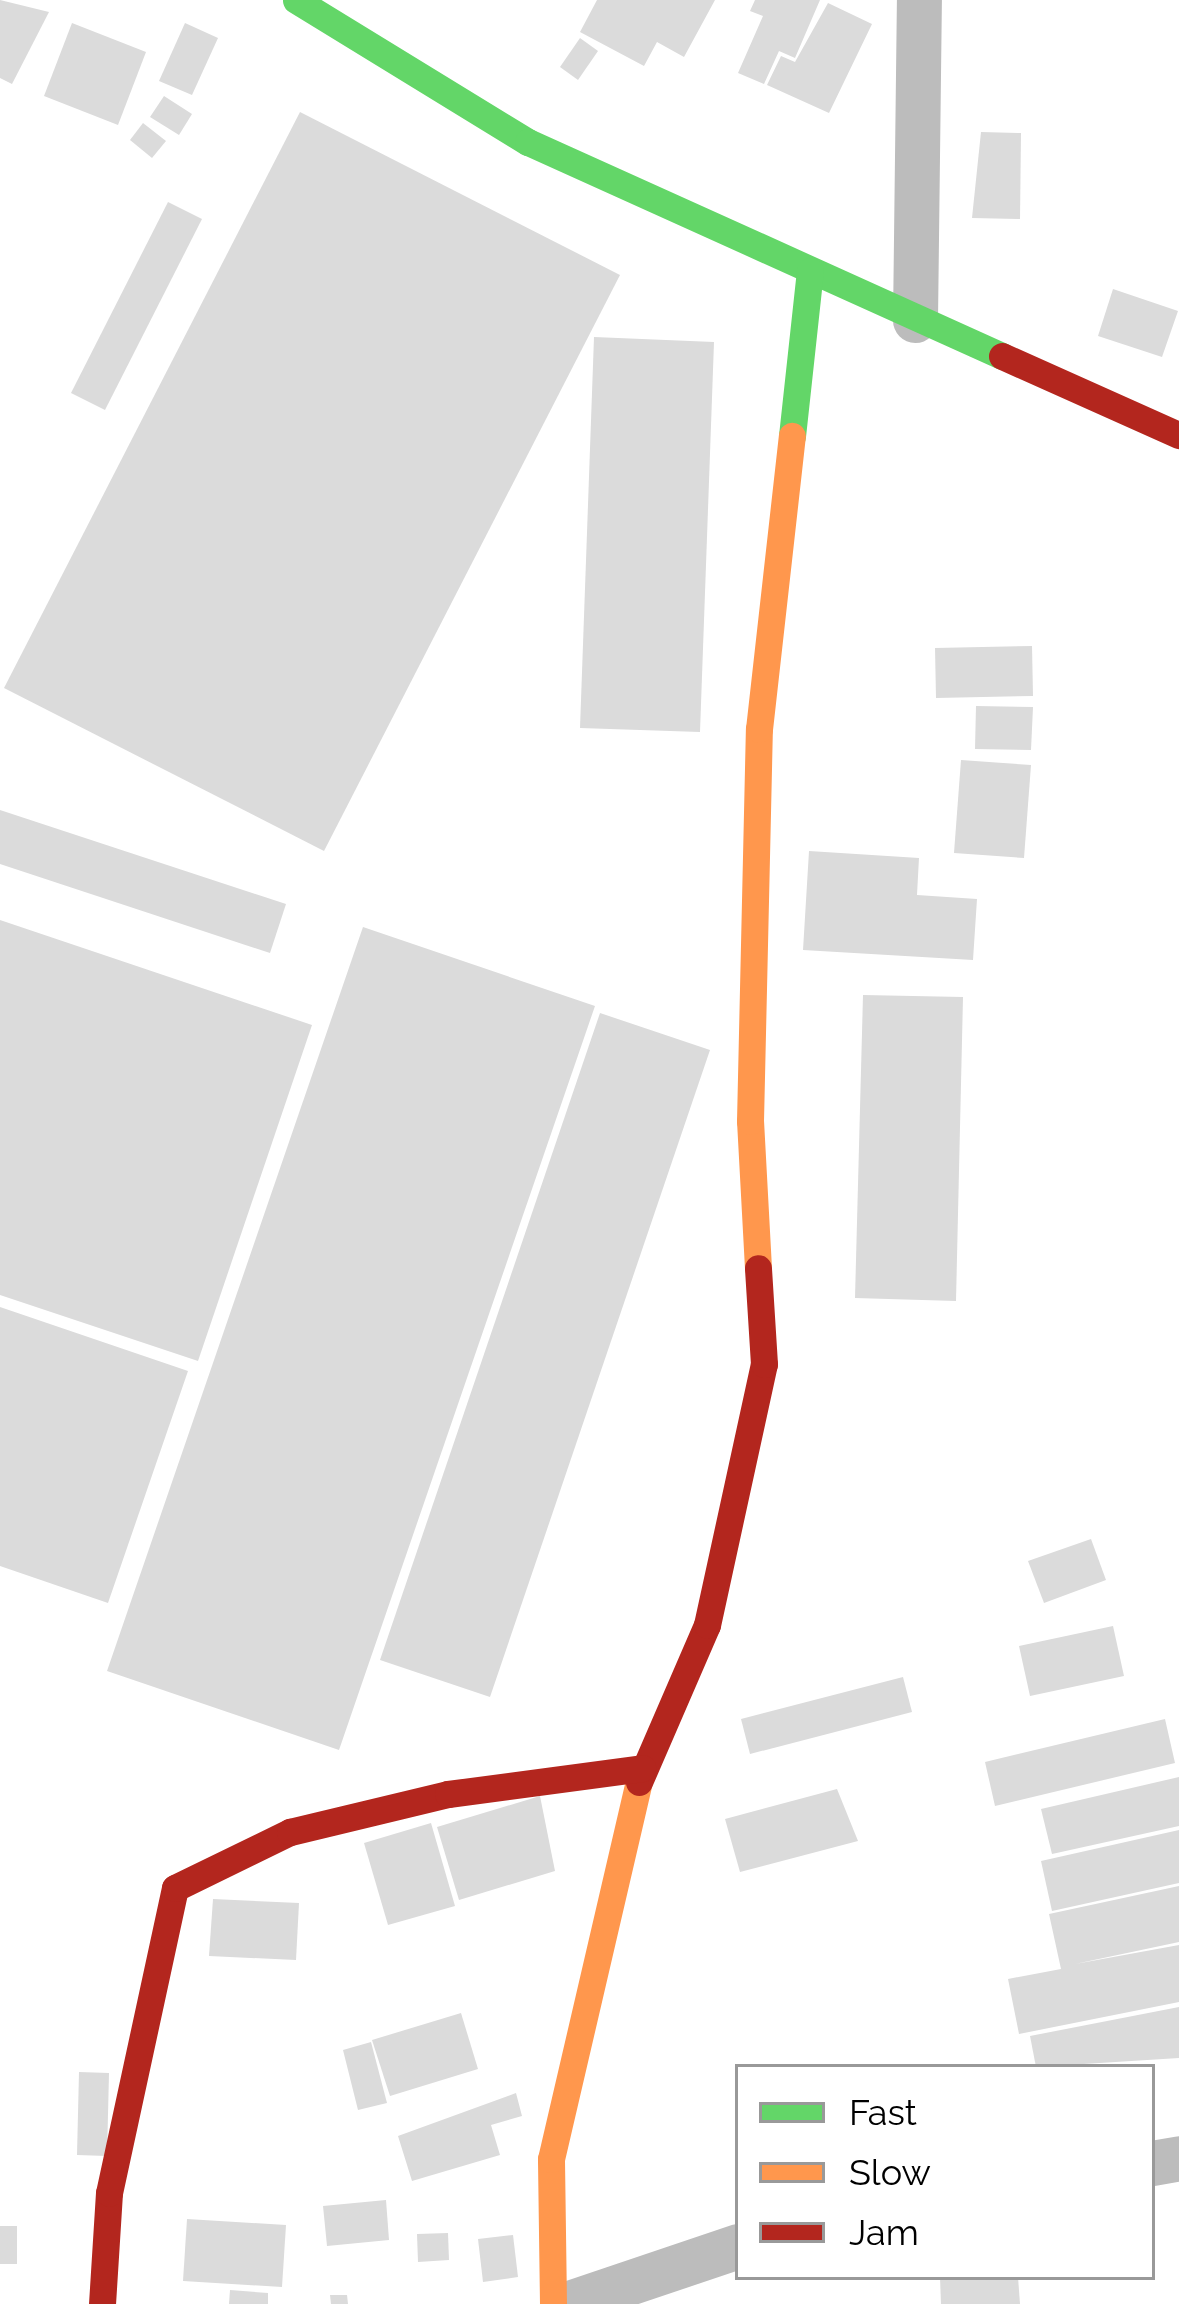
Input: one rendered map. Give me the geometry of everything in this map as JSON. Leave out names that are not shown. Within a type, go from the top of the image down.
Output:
[{"type":"street","points":[[296,0],[528,142],[914,320],[1179,435]]},
{"type":"street","points":[[914,320],[919,0]]},
{"type":"street","points":[[553,2304],[551,2159],[642,1768],[706,1625],[764,1364],[750,1121],[759,729],[809,271]]},
{"type":"street","points":[[103,2304],[109,2193],[175,1888],[290,1832],[448,1794],[642,1768]]},
{"type":"street","points":[[566,2304],[735,2247]]},
{"type":"building","points":[[0,0],[49,12],[12,84],[0,78]]},
{"type":"building","points":[[597,0],[715,0],[684,57],[657,42],[644,66],[580,32]]},
{"type":"building","points":[[755,0],[820,0],[795,58],[779,51],[764,84],[738,73],[763,16],[750,11]]},
{"type":"building","points":[[828,3],[872,24],[829,113],[767,85],[781,56],[795,62]]},
{"type":"building","points":[[72,23],[146,52],[118,125],[44,96]]},
{"type":"building","points":[[185,23],[218,38],[192,95],[159,81]]},
{"type":"building","points":[[580,38],[598,51],[578,80],[560,67]]},
{"type":"building","points":[[164,96],[192,114],[179,135],[150,117]]},
{"type":"building","points":[[300,112],[620,275],[324,851],[4,688]]},
{"type":"building","points":[[143,123],[166,141],[152,158],[130,140]]},
{"type":"building","points":[[981,132],[1021,133],[1020,219],[972,218]]},
{"type":"building","points":[[168,202],[202,219],[105,410],[71,393]]},
{"type":"building","points":[[1113,289],[1178,311],[1162,357],[1098,336]]},
{"type":"building","points":[[594,337],[714,342],[700,732],[580,728]]},
{"type":"building","points":[[1032,646],[1033,696],[936,698],[935,648]]},
{"type":"building","points":[[976,706],[1033,707],[1031,750],[975,749]]},
{"type":"building","points":[[961,760],[1031,765],[1024,858],[954,853]]},
{"type":"building","points":[[0,810],[286,904],[270,953],[0,864]]},
{"type":"building","points":[[809,851],[919,858],[917,895],[977,899],[973,960],[803,950]]},
{"type":"building","points":[[0,920],[312,1025],[198,1361],[0,1295]]},
{"type":"building","points":[[363,927],[595,1006],[339,1750],[107,1671]]},
{"type":"building","points":[[863,995],[963,997],[956,1301],[855,1298]]},
{"type":"building","points":[[600,1013],[710,1050],[490,1697],[380,1660]]},
{"type":"building","points":[[0,1307],[188,1371],[108,1603],[0,1566]]},
{"type":"building","points":[[1091,1539],[1106,1580],[1044,1603],[1028,1561]]},
{"type":"building","points":[[1113,1626],[1124,1676],[1030,1696],[1019,1646]]},
{"type":"building","points":[[903,1677],[912,1712],[750,1754],[741,1719]]},
{"type":"building","points":[[1165,1719],[1175,1763],[995,1806],[985,1762]]},
{"type":"building","points":[[1179,1777],[1179,1826],[1052,1854],[1041,1809]]},
{"type":"building","points":[[837,1789],[858,1841],[740,1872],[725,1819]]},
{"type":"building","points":[[540,1796],[555,1871],[459,1900],[437,1827]]},
{"type":"building","points":[[431,1823],[455,1906],[388,1925],[364,1843]]},
{"type":"building","points":[[1179,1830],[1179,1883],[1052,1911],[1041,1861]]},
{"type":"building","points":[[1179,1886],[1179,1942],[1075,1964],[1179,1945],[1179,2002],[1019,2034],[1008,1979],[1061,1969],[1049,1914]]},
{"type":"building","points":[[213,1899],[299,1903],[296,1960],[209,1956]]},
{"type":"building","points":[[1179,2007],[1179,2058],[1035,2064],[1030,2036]]},
{"type":"building","points":[[461,2013],[478,2069],[390,2096],[372,2040]]},
{"type":"building","points":[[371,2042],[387,2103],[358,2110],[343,2050]]},
{"type":"building","points":[[79,2072],[109,2073],[107,2156],[77,2155]]},
{"type":"building","points":[[516,2093],[522,2116],[491,2125],[500,2155],[412,2181],[398,2136]]},
{"type":"building","points":[[386,2200],[389,2240],[327,2246],[323,2206]]},
{"type":"building","points":[[187,2219],[286,2225],[282,2287],[183,2281]]},
{"type":"building","points":[[0,2226],[17,2226],[17,2264],[0,2264]]},
{"type":"building","points":[[448,2233],[449,2260],[418,2262],[417,2234]]},
{"type":"building","points":[[513,2235],[518,2277],[483,2282],[478,2239]]},
{"type":"building","points":[[940,2280],[1018,2280],[1020,2304],[941,2304]]},
{"type":"building","points":[[230,2290],[268,2293],[268,2304],[229,2304]]},
{"type":"building","points":[[330,2295],[347,2295],[348,2304],[331,2304]]},
{"type":"traffic: fast","points":[[296,0],[528,142],[1002,356]]},
{"type":"traffic: fast","points":[[792,436],[810,271]]},
{"type":"traffic: slow","points":[[758,1268],[750,1121],[759,729],[792,436]]},
{"type":"traffic: slow","points":[[553,2304],[551,2159],[639,1782]]},
{"type":"traffic: jam","points":[[1002,356],[1179,435]]},
{"type":"traffic: jam","points":[[639,1782],[707,1625],[764,1364],[758,1268]]},
{"type":"traffic: jam","points":[[102,2304],[109,2193],[175,1888],[290,1832],[448,1794],[642,1768]]}]
